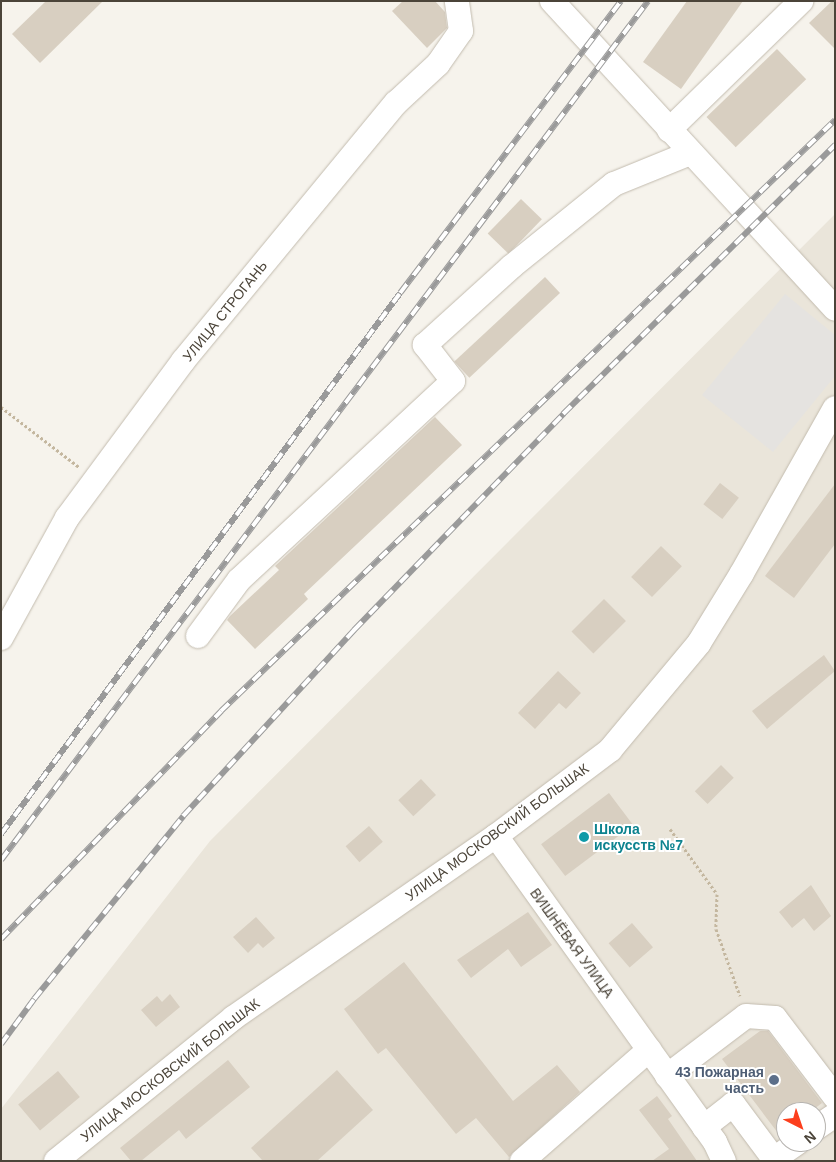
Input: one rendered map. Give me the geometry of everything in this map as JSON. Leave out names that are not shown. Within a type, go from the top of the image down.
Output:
[{"type":"street","name":"УЛИЦА СТРОГАНЬ","points":[[1,638],[67,518],[208,331],[396,103],[438,64],[461,31],[457,1]]},
{"type":"street","points":[[552,1],[835,309]]},
{"type":"street","points":[[670,130],[801,1]]},
{"type":"street","points":[[198,636],[239,580],[453,381],[425,344],[511,267],[614,184],[690,153]]},
{"type":"street","name":"УЛИЦА МОСКОВСКИЙ БОЛЬШАК","points":[[56,1161],[233,1018],[496,836],[610,750],[685,663],[742,573],[835,408]]},
{"type":"street","name":"ВИШНЁВАЯ УЛИЦА","points":[[496,836],[704,1127],[724,1161]]},
{"type":"street","points":[[667,1076],[746,1016],[775,1018],[835,1096]]},
{"type":"street","points":[[522,1161],[649,1050]]},
{"type":"street","points":[[704,1127],[733,1104],[774,1159],[784,1152]]},
{"type":"path","points":[[1,407],[95,480]]},
{"type":"path","points":[[670,829],[717,894],[716,929],[746,1016]]},
{"type":"shaded area","points":[[835,214],[835,1161],[1,1161],[1,1109],[210,841]]},
{"type":"shaded area","points":[[785,294],[835,335],[835,376],[773,452],[702,395]]},
{"type":"building","points":[[46,1],[103,1],[40,63],[12,34]]},
{"type":"building","points":[[403,1],[435,1],[445,12],[447,28],[427,48],[392,11]]},
{"type":"building","points":[[687,1],[743,1],[681,89],[643,62]]},
{"type":"building","points":[[832,1],[835,1],[835,49],[809,23]]},
{"type":"building","points":[[777,49],[806,79],[736,147],[707,117]]},
{"type":"building","points":[[521,199],[542,219],[509,254],[488,234]]},
{"type":"building","points":[[545,277],[560,293],[469,378],[454,362]]},
{"type":"building","points":[[435,417],[462,445],[304,594],[308,599],[255,649],[227,620],[230,616],[279,570],[275,566]]},
{"type":"building","points":[[720,483],[739,498],[722,519],[703,504]]},
{"type":"building","points":[[835,484],[835,544],[794,598],[765,576]]},
{"type":"building","points":[[661,546],[682,566],[652,597],[631,577]]},
{"type":"building","points":[[604,599],[626,621],[593,653],[571,632]]},
{"type":"building","points":[[824,655],[835,671],[767,729],[752,711]]},
{"type":"building","points":[[558,671],[581,693],[566,709],[559,703],[535,729],[518,713]]},
{"type":"building","points":[[721,765],[734,778],[708,804],[695,791]]},
{"type":"building","points":[[421,779],[436,795],[413,816],[398,800]]},
{"type":"building","name":"Школа искусств №7","points":[[609,793],[633,825],[565,876],[541,844]]},
{"type":"building","points":[[369,826],[383,842],[359,862],[346,846]]},
{"type":"building","points":[[811,885],[831,916],[814,931],[804,918],[792,928],[779,912]]},
{"type":"building","points":[[528,912],[552,945],[521,967],[508,949],[471,978],[457,960]]},
{"type":"building","points":[[256,917],[275,938],[263,948],[258,943],[248,953],[233,937]]},
{"type":"building","points":[[632,923],[653,947],[630,967],[609,943]]},
{"type":"building","points":[[404,962],[513,1101],[557,1065],[580,1092],[509,1157],[476,1118],[456,1134],[386,1048],[378,1054],[344,1009]]},
{"type":"building","points":[[170,994],[180,1007],[156,1027],[141,1010],[157,996],[162,1002]]},
{"type":"building","name":"43 Пожарная часть","points":[[760,1031],[768,1031],[821,1102],[776,1102],[776,1130],[722,1059]]},
{"type":"building","points":[[228,1060],[250,1087],[186,1139],[179,1130],[141,1161],[131,1161],[120,1148]]},
{"type":"building","points":[[337,1070],[373,1110],[317,1161],[263,1161],[251,1148]]},
{"type":"building","points":[[58,1071],[80,1097],[40,1130],[18,1104]]},
{"type":"building","points":[[657,1096],[672,1116],[668,1119],[697,1161],[652,1161],[669,1149],[639,1110]]},
{"type":"railway","points":[[1,834],[400,293],[621,1]]},
{"type":"railway","points":[[1,860],[648,1]]},
{"type":"railway","points":[[1,939],[221,711],[835,120]]},
{"type":"railway","points":[[1,1044],[34,999],[183,816],[354,630],[563,414],[835,145]]},
{"type":"place","name":"Школа искусств №7","points":[[584,837]]},
{"type":"place","name":"43 Пожарная часть","points":[[774,1080]]}]
